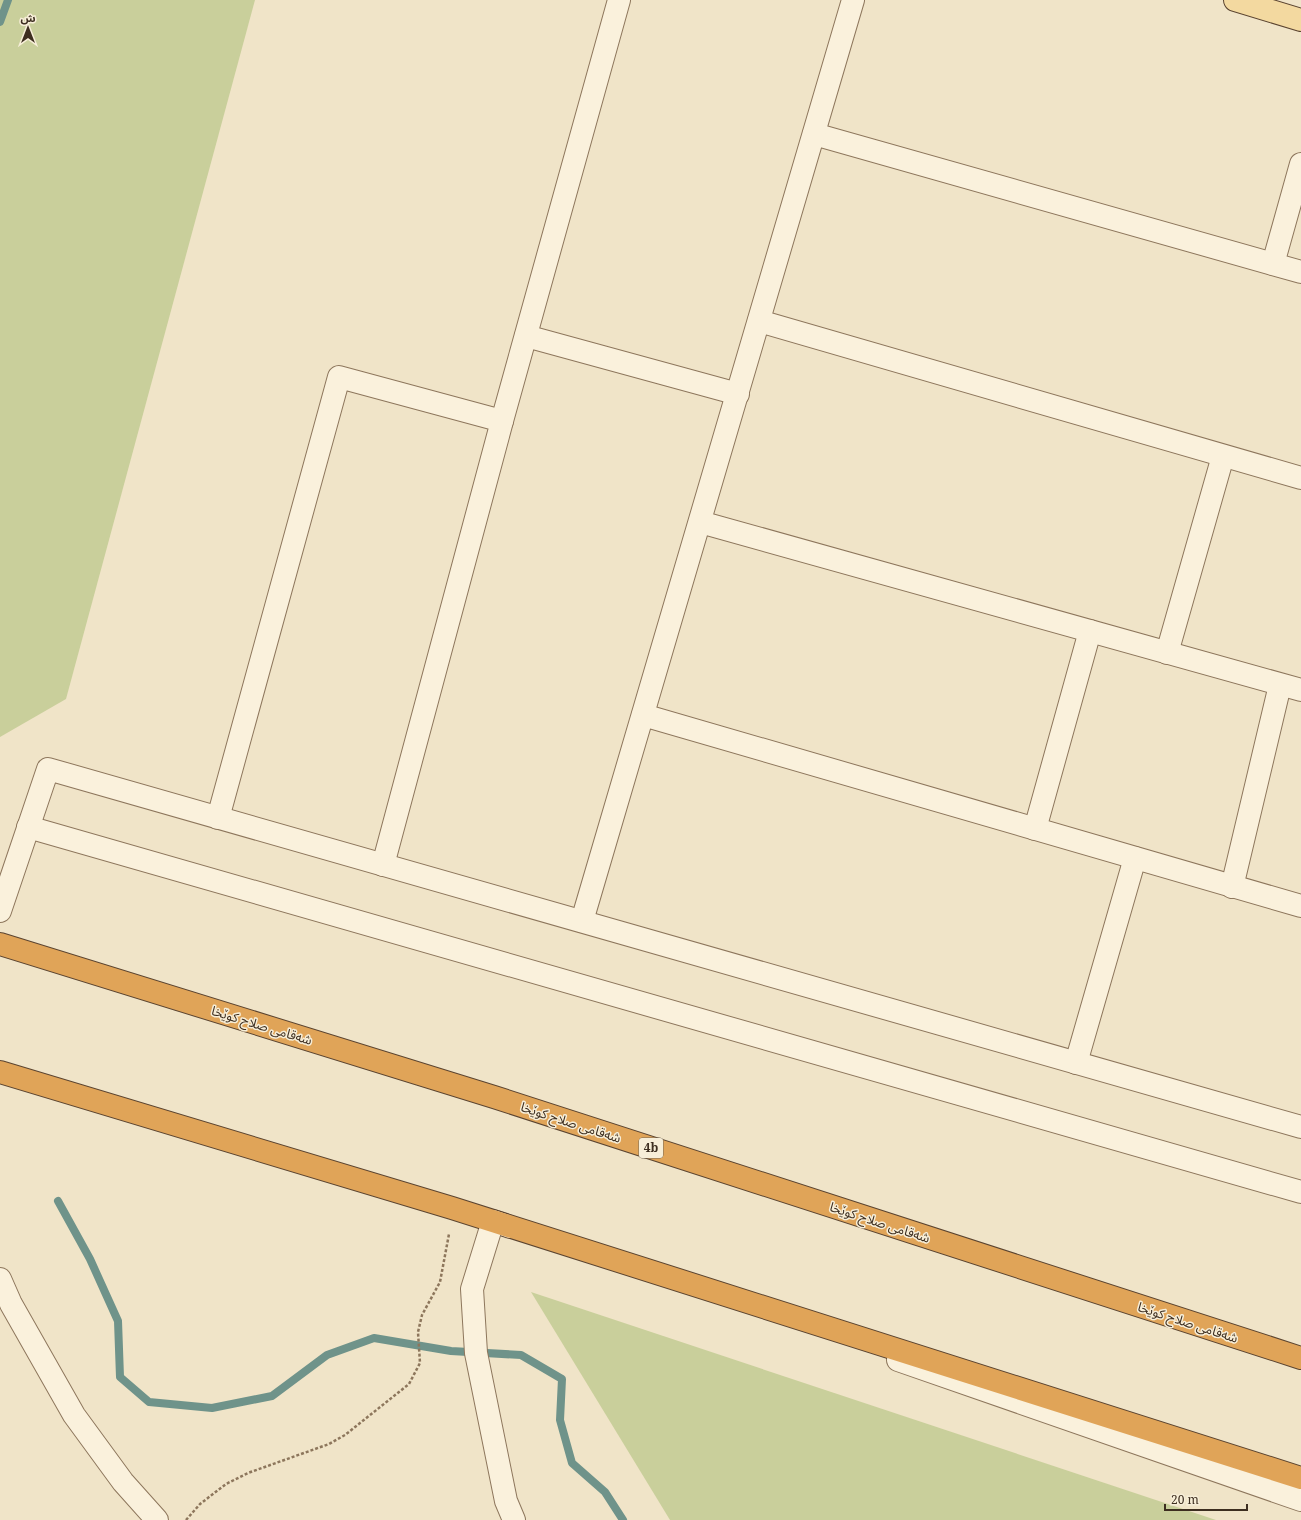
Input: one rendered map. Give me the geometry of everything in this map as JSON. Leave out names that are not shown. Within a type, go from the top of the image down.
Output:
[{"type":"highway","name":"شەقامی صلاح کوێخا","points":[[0,944],[502,1100],[1301,1358]]},
{"type":"highway","points":[[0,1072],[452,1208],[1301,1478]]},
{"type":"main road","points":[[1235,0],[1301,20]]},
{"type":"street","points":[[383,865],[502,421],[619,0]]},
{"type":"street","points":[[582,921],[853,0]]},
{"type":"street","points":[[814,134],[1301,272]]},
{"type":"street","points":[[1273,264],[1301,164]]},
{"type":"street","points":[[759,321],[1301,478]]},
{"type":"street","points":[[526,336],[738,394]]},
{"type":"street","points":[[218,818],[339,377],[502,421]]},
{"type":"street","points":[[1167,653],[1224,456]]},
{"type":"street","points":[[700,522],[1301,690]]},
{"type":"street","points":[[1035,829],[1090,631]]},
{"type":"street","points":[[1232,886],[1280,684]]},
{"type":"street","points":[[643,715],[1301,906]]},
{"type":"street","points":[[0,911],[48,769],[1301,1127]]},
{"type":"street","points":[[28,827],[1301,1192]]},
{"type":"street","points":[[1076,1063],[1135,858]]},
{"type":"street","points":[[514,1520],[506,1501],[476,1353],[472,1289],[493,1221],[1301,1500]]},
{"type":"street","points":[[0,1279],[11,1304],[74,1415],[123,1482],[157,1520]]},
{"type":"path","points":[[186,1520],[200,1504],[226,1484],[248,1473],[329,1444],[345,1435],[409,1384],[420,1363],[418,1332],[422,1315],[440,1282],[452,1208]]},
{"type":"green space","points":[[0,0],[255,0],[66,699],[0,737]]},
{"type":"green space","points":[[531,1292],[1216,1520],[670,1520]]},
{"type":"waterway","points":[[0,22],[8,0]]},
{"type":"waterway","points":[[58,1201],[90,1259],[118,1321],[120,1377],[149,1402],[212,1408],[272,1396],[327,1355],[374,1338],[451,1351],[521,1355],[562,1379],[560,1420],[572,1463],[605,1492],[623,1520]]}]
